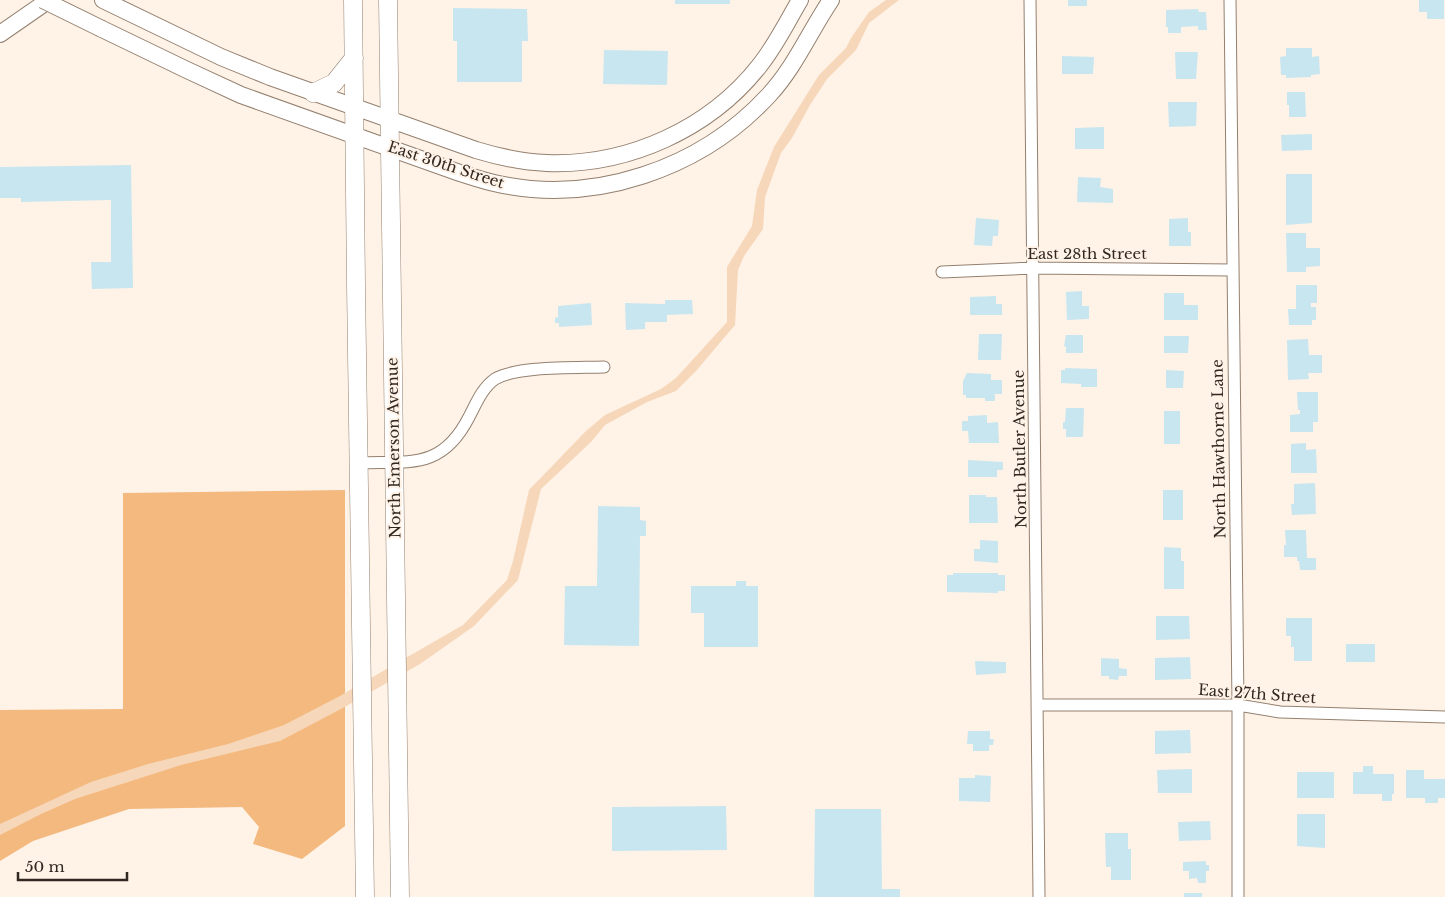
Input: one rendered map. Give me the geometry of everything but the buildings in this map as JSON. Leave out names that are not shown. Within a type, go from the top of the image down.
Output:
[{"type":"main road","name":"East 30th Street","points":[[43,0],[214,83],[291,113],[486,181],[551,190],[590,187],[637,178],[684,159],[708,146],[731,130],[770,94],[785,75],[831,0]]},
{"type":"main road","points":[[0,34],[49,0]]},
{"type":"main road","name":"East 30th Street","points":[[103,0],[221,57],[313,93],[390,120],[501,158],[569,163],[630,153],[667,139],[683,131],[725,102],[761,65],[800,0]]},
{"type":"main road","points":[[353,0],[365,897]]},
{"type":"main road","name":"North Emerson Avenue","points":[[388,0],[400,897]]},
{"type":"main road","points":[[313,93],[334,83],[354,58]]},
{"type":"street","name":"North Butler Avenue","points":[[1030,0],[1039,897]]},
{"type":"street","name":"North Hawthorne Lane","points":[[1230,0],[1238,705],[1238,897]]},
{"type":"street","name":"East 28th Street","points":[[942,272],[1033,268],[1232,270]]},
{"type":"street","points":[[358,463],[422,460],[444,451],[457,438],[484,390],[495,379],[504,375],[521,371],[604,367]]},
{"type":"street","name":"East 27th Street","points":[[1037,704],[1238,705],[1280,712],[1445,717]]},
{"type":"shaded area","points":[[886,0],[899,0],[869,23],[856,50],[827,79],[781,153],[765,197],[763,229],[744,256],[738,270],[735,325],[696,371],[676,391],[647,402],[605,425],[591,442],[541,489],[518,580],[474,626],[420,664],[280,741],[181,765],[75,799],[0,835],[0,824],[91,782],[148,764],[228,744],[284,725],[338,697],[463,625],[507,580],[529,490],[586,431],[605,415],[661,389],[676,378],[727,322],[727,267],[752,226],[757,190],[774,147],[819,75],[846,48],[869,12]]},
{"type":"shaded area","points":[[345,490],[345,826],[302,859],[253,844],[259,827],[242,807],[129,809],[33,841],[0,861],[0,710],[123,709],[123,493]]}]
